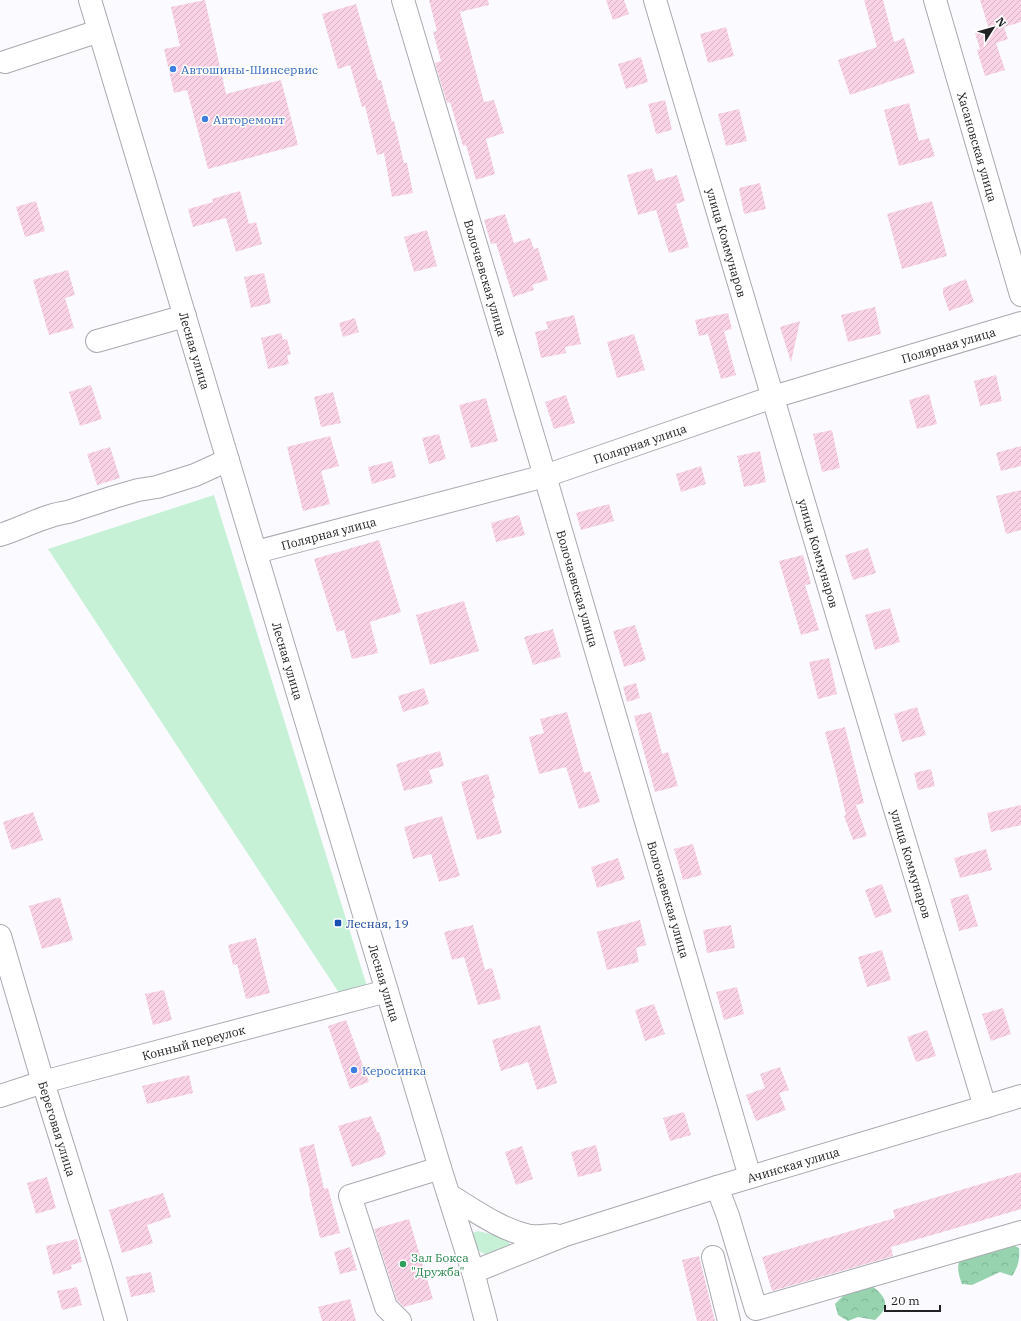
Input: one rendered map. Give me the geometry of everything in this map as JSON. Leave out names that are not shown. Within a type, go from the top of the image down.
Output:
[{"type":"street","name":"Лесная улица","points":[[90,0],[440,1168],[473,1272],[486,1321]]},
{"type":"street","name":"Волочаевская улица","points":[[402,0],[545,476],[750,1178]]},
{"type":"street","name":"улица Коммунаров","points":[[655,0],[882,766],[985,1107]]},
{"type":"street","name":"Хасановская улица","points":[[935,0],[1021,295]]},
{"type":"street","points":[[5,62],[99,31]]},
{"type":"street","points":[[97,340],[185,316]]},
{"type":"street","name":"Полярная улица","points":[[256,552],[545,476],[773,397],[1021,323]]},
{"type":"street","points":[[0,535],[15,531],[35,521],[138,490],[157,487],[195,475],[228,460]]},
{"type":"street","name":"Береговая улица","points":[[0,936],[116,1321]]},
{"type":"street","name":"Конный переулок","points":[[0,1096],[43,1082],[387,991]]},
{"type":"street","name":"Ачинская улица","points":[[473,1272],[565,1235],[718,1187],[1021,1096]]},
{"type":"street","points":[[400,1321],[386,1307],[350,1196],[440,1168]]},
{"type":"street","points":[[718,1187],[756,1309]]},
{"type":"street","name":"Ачинская улица","points":[[449,1195],[498,1224],[513,1231],[532,1236],[565,1235]]},
{"type":"street","points":[[713,1257],[729,1319],[756,1309],[1021,1232]]},
{"type":"green space","points":[[214,495],[370,996],[345,1002],[48,549]]},
{"type":"green space","points":[[478,1231],[507,1238],[510,1245],[491,1253],[483,1253],[475,1246],[470,1238],[472,1233]]},
{"type":"green space","points":[[1009,1243],[1019,1248],[1018,1263],[1012,1276],[1000,1272],[972,1285],[962,1284],[958,1270],[962,1255]]},
{"type":"green space","points":[[870,1284],[880,1293],[885,1301],[884,1310],[875,1320],[858,1317],[848,1321],[838,1315],[835,1304],[853,1286]]},
{"type":"building","points":[[205,0],[226,94],[281,80],[298,145],[208,169],[187,90],[174,93],[164,49],[180,46],[171,7]]},
{"type":"building","points":[[429,0],[488,0],[489,5],[460,12],[484,102],[494,100],[504,133],[486,139],[495,174],[476,180],[466,145],[463,146],[450,102],[447,103],[435,63],[441,61],[433,32],[437,31]]},
{"type":"building","points":[[606,0],[624,0],[629,14],[613,20]]},
{"type":"building","points":[[864,0],[883,0],[894,42],[904,38],[915,73],[850,95],[838,60],[877,47]]},
{"type":"building","points":[[980,0],[1021,0],[1021,22],[1004,27],[1008,39],[996,43],[1005,70],[985,76],[977,50],[980,49],[975,33],[989,29]]},
{"type":"building","points":[[356,4],[378,80],[381,80],[392,122],[394,121],[404,163],[407,163],[413,193],[392,197],[384,153],[377,155],[365,106],[362,107],[350,65],[338,69],[322,14]]},
{"type":"building","points":[[726,27],[734,56],[708,63],[700,34]]},
{"type":"building","points":[[641,57],[648,82],[626,89],[618,64]]},
{"type":"building","points":[[665,100],[672,130],[656,134],[648,104]]},
{"type":"building","points":[[909,103],[919,141],[929,138],[935,156],[899,166],[884,110]]},
{"type":"building","points":[[739,109],[747,141],[726,146],[718,114]]},
{"type":"building","points":[[652,168],[656,181],[677,175],[685,201],[676,204],[689,247],[669,253],[656,210],[638,215],[627,175]]},
{"type":"building","points":[[760,183],[766,209],[744,214],[739,188]]},
{"type":"building","points":[[240,191],[249,224],[256,222],[262,244],[236,252],[226,218],[193,227],[188,209],[213,202],[212,199]]},
{"type":"building","points":[[36,201],[45,231],[25,237],[16,207]]},
{"type":"building","points":[[932,201],[947,256],[902,269],[887,214]]},
{"type":"building","points":[[505,214],[514,243],[530,238],[534,249],[538,248],[548,280],[532,285],[534,290],[513,297],[496,243],[491,244],[484,220]]},
{"type":"building","points":[[427,230],[437,266],[414,272],[404,237]]},
{"type":"building","points":[[68,270],[75,295],[65,298],[74,328],[49,335],[33,280]]},
{"type":"building","points":[[264,273],[271,303],[251,308],[244,277]]},
{"type":"building","points":[[966,279],[974,302],[949,311],[943,294],[943,288]]},
{"type":"building","points":[[875,307],[881,334],[848,342],[841,315]]},
{"type":"building","points":[[728,313],[732,329],[724,331],[736,375],[721,379],[708,334],[699,336],[695,320]]},
{"type":"building","points":[[574,315],[581,344],[565,347],[566,353],[541,358],[535,332],[548,329],[546,322]]},
{"type":"building","points":[[355,318],[359,332],[343,337],[339,323]]},
{"type":"building","points":[[800,321],[791,362],[780,327]]},
{"type":"building","points":[[281,333],[283,340],[287,339],[291,355],[287,355],[289,364],[268,369],[261,338]]},
{"type":"building","points":[[634,334],[645,370],[617,378],[607,342]]},
{"type":"building","points":[[996,375],[1002,401],[980,406],[974,381]]},
{"type":"building","points":[[91,385],[102,419],[80,426],[69,392]]},
{"type":"building","points":[[333,392],[341,423],[321,427],[314,397]]},
{"type":"building","points":[[929,394],[937,424],[917,429],[909,400]]},
{"type":"building","points":[[566,395],[575,423],[554,429],[545,402]]},
{"type":"building","points":[[486,398],[498,441],[471,448],[459,405]]},
{"type":"building","points":[[832,430],[840,468],[822,472],[813,434]]},
{"type":"building","points":[[439,434],[446,459],[429,464],[422,438]]},
{"type":"building","points":[[330,436],[339,466],[321,471],[330,504],[303,511],[287,447]]},
{"type":"building","points":[[1021,446],[1021,466],[1001,471],[996,453]]},
{"type":"building","points":[[110,447],[120,478],[97,485],[87,454]]},
{"type":"building","points":[[760,451],[766,482],[744,487],[737,456]]},
{"type":"building","points":[[392,461],[396,477],[372,484],[368,467]]},
{"type":"building","points":[[701,466],[706,484],[681,492],[676,474]]},
{"type":"building","points":[[1021,490],[1021,530],[1006,534],[996,496]]},
{"type":"building","points":[[609,504],[614,521],[581,530],[576,513]]},
{"type":"building","points":[[519,515],[525,535],[496,542],[491,523]]},
{"type":"building","points":[[379,540],[401,612],[370,622],[378,653],[352,659],[344,630],[337,632],[314,559]]},
{"type":"building","points":[[868,548],[876,573],[853,580],[845,555]]},
{"type":"building","points":[[803,555],[811,584],[805,585],[819,630],[801,635],[779,561]]},
{"type":"building","points":[[464,601],[479,651],[430,665],[416,615]]},
{"type":"building","points":[[890,608],[900,642],[875,650],[865,615]]},
{"type":"building","points":[[635,625],[646,660],[624,667],[613,631]]},
{"type":"building","points":[[553,629],[561,657],[533,665],[524,637]]},
{"type":"building","points":[[829,658],[837,694],[818,699],[809,662]]},
{"type":"building","points":[[636,683],[640,698],[627,702],[623,687]]},
{"type":"building","points":[[424,688],[429,704],[403,712],[398,696]]},
{"type":"building","points":[[917,707],[926,735],[902,742],[894,714]]},
{"type":"building","points":[[567,712],[584,773],[590,771],[600,802],[579,809],[566,767],[539,774],[529,737],[544,733],[540,719]]},
{"type":"building","points":[[651,712],[662,754],[668,752],[678,786],[655,792],[634,716]]},
{"type":"building","points":[[845,727],[864,803],[856,805],[867,836],[853,840],[844,816],[846,815],[825,732]]},
{"type":"building","points":[[440,751],[444,766],[429,770],[433,783],[404,791],[396,764]]},
{"type":"building","points":[[931,769],[935,786],[918,790],[914,773]]},
{"type":"building","points":[[488,774],[495,798],[492,799],[502,833],[477,840],[461,782]]},
{"type":"building","points":[[1021,805],[1021,825],[991,832],[987,813]]},
{"type":"building","points":[[33,812],[43,840],[12,850],[3,822]]},
{"type":"building","points":[[442,816],[460,876],[439,882],[431,854],[413,859],[404,827]]},
{"type":"building","points":[[693,844],[702,875],[683,880],[674,849]]},
{"type":"building","points":[[986,849],[992,870],[960,878],[954,858]]},
{"type":"building","points":[[618,858],[625,879],[597,888],[591,867]]},
{"type":"building","points":[[882,884],[892,912],[875,918],[865,890]]},
{"type":"building","points":[[968,894],[978,926],[959,931],[950,899]]},
{"type":"building","points":[[60,897],[73,940],[42,949],[29,906]]},
{"type":"building","points":[[640,920],[646,945],[636,948],[639,962],[607,970],[597,932]]},
{"type":"building","points":[[473,925],[485,970],[492,968],[501,999],[478,1005],[464,957],[452,960],[444,932]]},
{"type":"building","points":[[731,925],[735,948],[707,953],[703,930]]},
{"type":"building","points":[[256,938],[270,993],[246,999],[237,964],[233,965],[228,945]]},
{"type":"building","points":[[882,950],[891,980],[867,987],[858,957]]},
{"type":"building","points":[[737,987],[744,1014],[724,1020],[716,992]]},
{"type":"building","points":[[164,990],[172,1020],[153,1025],[145,994]]},
{"type":"building","points":[[654,1004],[665,1034],[645,1041],[635,1010]]},
{"type":"building","points":[[1003,1008],[1011,1034],[991,1041],[982,1014]]},
{"type":"building","points":[[346,1020],[369,1082],[350,1089],[328,1026]]},
{"type":"building","points":[[540,1025],[557,1083],[537,1090],[528,1062],[501,1071],[492,1040]]},
{"type":"building","points":[[927,1030],[936,1056],[916,1062],[907,1037]]},
{"type":"building","points":[[780,1067],[789,1090],[779,1093],[786,1110],[756,1121],[746,1095],[765,1088],[760,1074]]},
{"type":"building","points":[[189,1075],[193,1093],[147,1104],[142,1086]]},
{"type":"building","points":[[684,1112],[691,1135],[670,1141],[663,1118]]},
{"type":"building","points":[[371,1116],[377,1132],[379,1132],[386,1154],[352,1167],[338,1126]]},
{"type":"building","points":[[314,1144],[324,1189],[328,1188],[340,1233],[320,1238],[299,1148]]},
{"type":"building","points":[[596,1145],[602,1171],[578,1177],[571,1152]]},
{"type":"building","points":[[522,1146],[533,1179],[516,1185],[505,1152]]},
{"type":"building","points":[[1021,1172],[1021,1209],[891,1247],[893,1256],[772,1291],[762,1257],[895,1218],[893,1210]]},
{"type":"building","points":[[47,1177],[56,1208],[36,1214],[27,1183]]},
{"type":"building","points":[[163,1193],[171,1217],[147,1225],[153,1243],[122,1253],[109,1210]]},
{"type":"building","name":"Зал Бокса \"Дружба\"","points":[[409,1219],[433,1299],[404,1307],[397,1300],[374,1229]]},
{"type":"building","points":[[77,1239],[82,1262],[71,1265],[72,1269],[53,1275],[46,1246]]},
{"type":"building","points":[[350,1247],[357,1270],[340,1274],[334,1252]]},
{"type":"building","points":[[699,1256],[715,1321],[697,1321],[682,1260]]},
{"type":"building","points":[[151,1272],[155,1292],[131,1297],[126,1277]]},
{"type":"building","points":[[77,1287],[82,1305],[62,1310],[57,1291]]},
{"type":"building","points":[[350,1299],[356,1321],[322,1321],[318,1307]]},
{"type":"place","name":"Автошины-Шинсервис","points":[[173,69]]},
{"type":"place","name":"Авторемонт","points":[[205,119]]},
{"type":"place","name":"Лесная, 19","points":[[338,923]]},
{"type":"place","name":"Керосинка","points":[[354,1070]]},
{"type":"place","name":"Зал Бокса \"Дружба\"","points":[[403,1264]]}]
